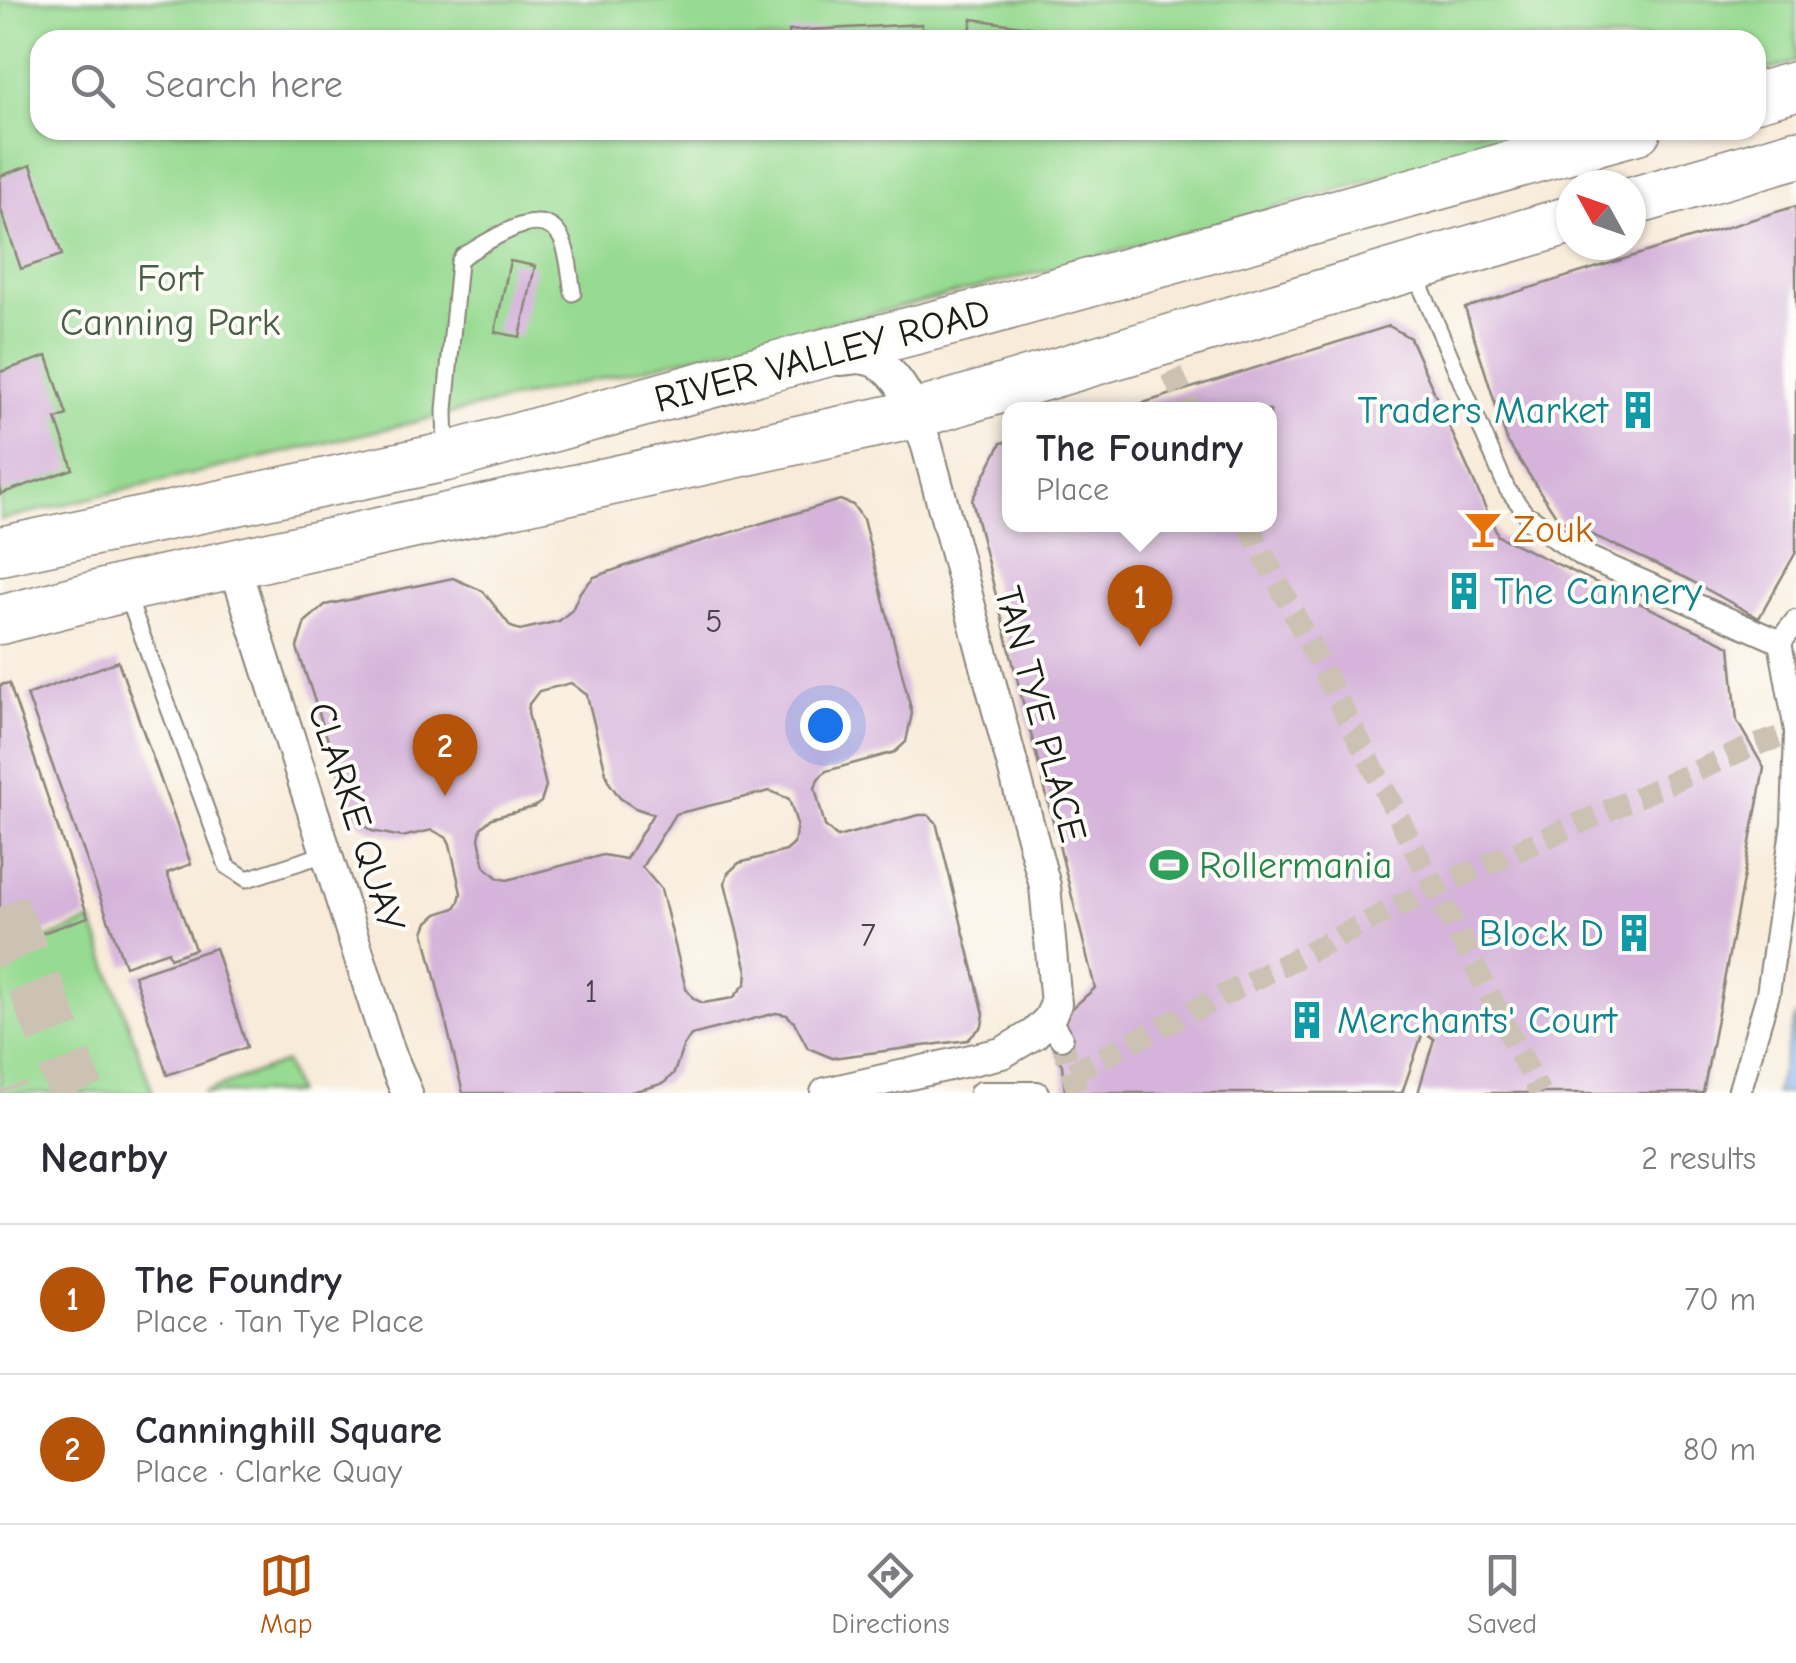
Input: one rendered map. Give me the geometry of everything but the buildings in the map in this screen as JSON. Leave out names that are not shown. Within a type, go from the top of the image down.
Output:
[{"type":"main road","points":[[1766,94],[1796,86]]},
{"type":"main road","name":"RIVER VALLEY ROAD","points":[[0,551],[446,457],[1600,140]]},
{"type":"main road","points":[[1646,198],[1796,154]]},
{"type":"main road","name":"RIVER VALLEY ROAD","points":[[0,620],[124,588],[916,414],[1556,224]]},
{"type":"main road","points":[[64,536],[49,552],[44,568],[57,590],[74,600]]},
{"type":"street","name":"TAN TYE PLACE","points":[[782,364],[866,358],[892,372],[916,414],[952,532],[1045,886],[1056,1004],[1055,1029],[1034,1034],[1002,1053],[826,1093]]},
{"type":"street","points":[[1531,520],[1582,556],[1780,642]]},
{"type":"street","name":"CLARKE QUAY","points":[[234,564],[390,1053],[407,1093]]},
{"type":"street","points":[[1738,1093],[1768,994],[1793,823],[1796,732],[1780,642],[1796,622]]},
{"type":"street","points":[[981,1093],[1037,1093]]},
{"type":"lane","points":[[446,457],[446,410],[459,262],[463,256],[524,223],[546,226],[562,240],[573,293]]},
{"type":"lane","points":[[1412,267],[1508,489],[1531,520]]},
{"type":"lane","points":[[124,588],[227,866],[247,879],[328,854]]},
{"type":"green space","name":"Fort Canning Park","points":[[0,0],[1796,0],[1796,62],[1766,70],[1766,30],[30,30],[30,140],[1516,140],[1009,280],[0,520]]},
{"type":"green space","points":[[92,921],[153,1093],[0,1093],[0,957]]},
{"type":"green space","points":[[285,1062],[296,1093],[202,1093]]},
{"type":"water","points":[[1796,1014],[1796,1093],[1775,1093]]},
{"type":"tunnel","points":[[1157,342],[1186,402]]},
{"type":"tunnel","points":[[1252,532],[1540,1093]]},
{"type":"tunnel","points":[[1073,1072],[1434,888],[1750,747],[1796,732]]},
{"type":"tunnel","points":[[0,907],[32,976],[77,1093]]},
{"type":"tunnel","points":[[1061,1038],[1078,1093]]},
{"type":"place","name":"Traders Market","points":[[1638,410]]},
{"type":"place","name":"Zouk","points":[[1483,529]]},
{"type":"place","name":"The Cannery","points":[[1464,591]]},
{"type":"place","name":"The Foundry","points":[[1140,647]]},
{"type":"place","name":"Canninghill Square","points":[[445,796]]},
{"type":"place","name":"Rollermania","points":[[1169,865]]},
{"type":"place","name":"Block D","points":[[1634,933]]},
{"type":"place","name":"Merchants' Court","points":[[1307,1020]]}]
